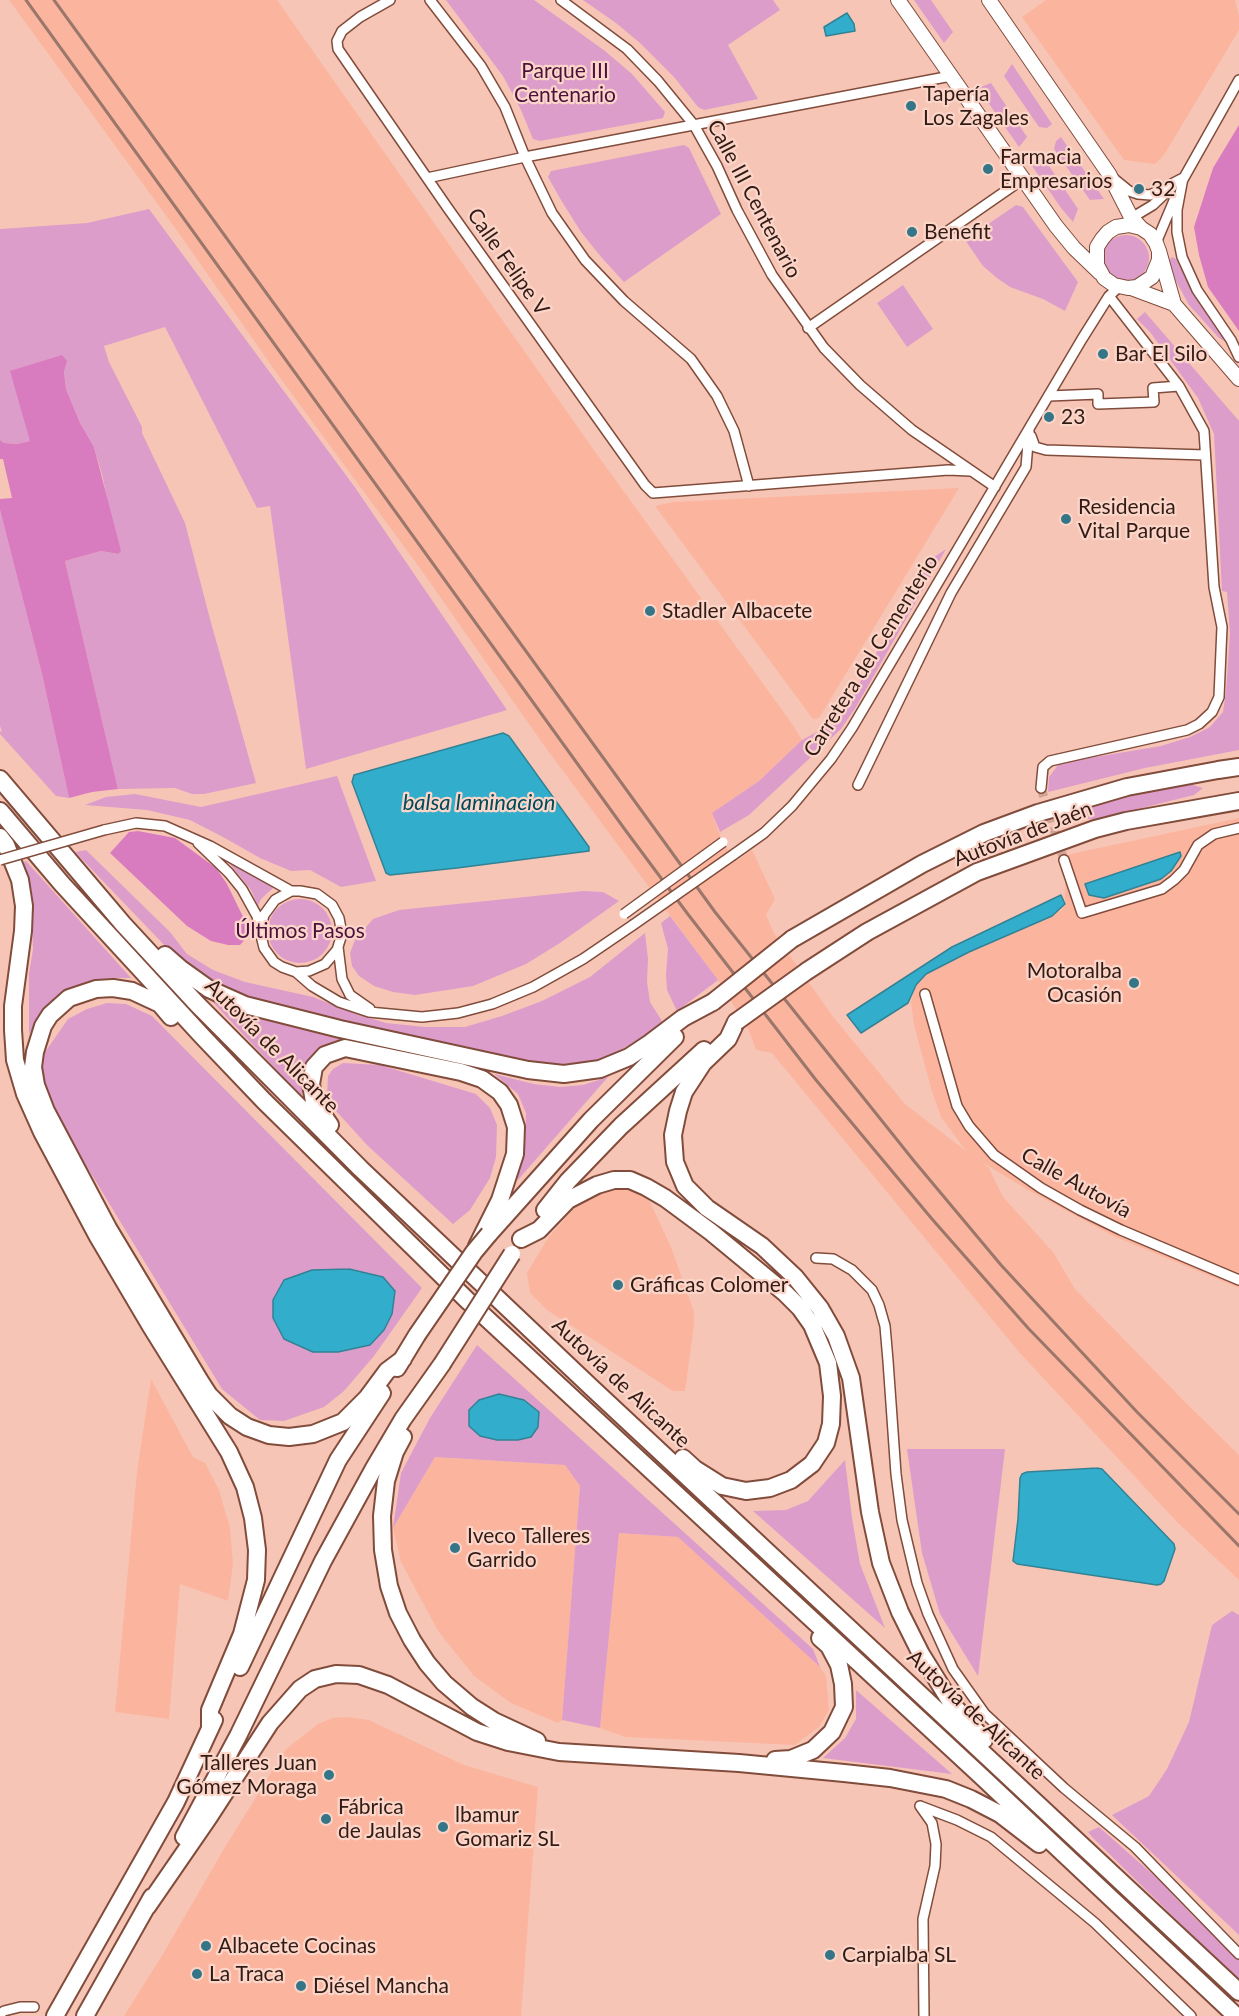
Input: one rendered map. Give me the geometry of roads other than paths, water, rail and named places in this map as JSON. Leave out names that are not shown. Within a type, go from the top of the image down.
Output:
[{"type":"highway","points":[[1127,787],[1239,757]]},
{"type":"highway","name":"Autovía de Jaén","points":[[713,1002],[792,939],[922,864],[995,829],[1038,813],[1127,787],[1239,767]]},
{"type":"highway","name":"Autovía de Alicante","points":[[0,779],[123,924],[197,1004],[361,1169],[1239,1992]]},
{"type":"highway","name":"Autovía de Jaén","points":[[437,1370],[517,1247],[568,1181],[621,1126],[693,1059],[736,1022],[807,970],[867,932],[977,872],[1064,840],[1116,824],[1239,801]]},
{"type":"highway","name":"Autovía de Alicante","points":[[0,811],[62,884],[264,1101],[469,1302],[1236,2016]]},
{"type":"highway","points":[[0,837],[6,845],[20,880],[24,906],[13,1006],[13,1030],[15,1059],[25,1094],[42,1132],[98,1237],[229,1452],[245,1487],[253,1518],[257,1550],[256,1581],[242,1634],[210,1710],[210,1729]]},
{"type":"highway","points":[[123,924],[152,942],[181,969],[209,989],[245,1005],[340,1029],[528,1070],[564,1074],[614,1064],[650,1043],[683,1018],[713,1002]]},
{"type":"highway","points":[[202,1036],[181,1027],[159,1004],[132,991],[113,988],[96,989],[69,998],[50,1015],[38,1038],[33,1067],[36,1085],[46,1111],[108,1228],[200,1381],[209,1395],[230,1416],[247,1427],[268,1435],[290,1437],[313,1434],[343,1422],[367,1398],[387,1371],[403,1359]]},
{"type":"highway","points":[[54,2016],[176,1802],[338,1460],[417,1335],[489,1234],[598,1112],[661,1049],[713,1002]]},
{"type":"highway","points":[[736,1022],[728,1039],[703,1063],[684,1092],[673,1135],[675,1162],[685,1186],[707,1208],[762,1246],[795,1277],[820,1308],[836,1336],[851,1378],[870,1512],[881,1563],[900,1612],[921,1654],[952,1704],[991,1747],[1005,1772]]},
{"type":"highway","points":[[361,1169],[351,1145],[325,1120],[314,1102],[310,1084],[314,1067],[325,1055],[345,1048],[365,1050],[461,1072],[482,1079],[500,1092],[509,1105],[516,1127],[516,1154],[500,1200],[474,1252]]},
{"type":"highway","points":[[517,1247],[539,1230],[568,1200],[597,1185],[614,1180],[630,1180],[665,1198],[711,1232],[785,1293],[812,1325],[828,1363],[832,1396],[831,1424],[826,1443],[812,1464],[791,1480],[770,1488],[746,1491],[722,1486],[695,1469],[643,1424],[619,1412]]},
{"type":"highway","points":[[437,1370],[396,1452],[386,1481],[382,1516],[383,1550],[389,1586],[398,1613],[426,1663],[444,1683],[472,1707],[494,1721],[559,1752]]},
{"type":"highway","points":[[85,2016],[147,1907],[238,1736],[328,1551],[374,1468],[437,1370]]},
{"type":"highway","points":[[739,1763],[791,1759],[813,1750],[832,1732],[844,1707],[839,1665],[829,1646],[801,1620],[789,1598]]},
{"type":"highway","points":[[147,1907],[270,1723],[300,1689],[315,1679],[336,1674],[358,1676],[388,1685],[477,1732],[508,1742],[559,1752],[739,1763],[890,1778],[946,1789],[1000,1814],[1051,1853],[1074,1863]]},
{"type":"main road","points":[[898,0],[1074,248],[1120,290],[1174,304]]},
{"type":"main road","points":[[989,0],[1109,174],[1136,223],[1150,234],[1157,247],[1174,304],[1239,379]]},
{"type":"main road","points":[[1101,274],[1096,256],[1102,238],[1116,227],[1136,223]]},
{"type":"main road","points":[[1120,290],[1145,283],[1152,277],[1159,260],[1157,247]]},
{"type":"street","name":"Calle Felipe V","points":[[390,0],[360,17],[342,31],[337,41],[338,49],[645,485],[653,493],[749,486]]},
{"type":"street","points":[[430,0],[481,66],[505,107],[525,157],[552,213],[585,260],[624,301],[691,359],[710,386],[734,431],[749,486],[948,470],[970,471]]},
{"type":"street","name":"Calle III Centenario","points":[[561,0],[627,49],[658,81],[694,125],[717,166],[761,256],[808,328],[824,348],[860,385],[912,430],[995,487]]},
{"type":"street","points":[[427,178],[525,157],[951,76]]},
{"type":"street","points":[[1157,247],[1183,178],[1239,80]]},
{"type":"street","points":[[1109,174],[1129,191],[1150,195],[1183,178]]},
{"type":"street","points":[[1136,223],[1183,178]]},
{"type":"street","points":[[1183,178],[1177,210],[1177,232],[1182,257],[1193,282],[1231,340],[1239,357]]},
{"type":"street","points":[[808,328],[1023,179]]},
{"type":"street","points":[[1041,788],[1043,767],[1050,761],[1179,733],[1199,724],[1212,712],[1219,697],[1222,627],[1214,587],[1204,431],[1120,290]]},
{"type":"street","name":"Carretera del Cementerio","points":[[296,972],[312,986],[339,1002],[372,1012],[422,1017],[458,1013],[492,1004],[533,987],[583,959],[764,833],[792,806],[831,759],[852,728],[1049,396],[1120,290]]},
{"type":"street","points":[[1049,396],[1098,394],[1098,404],[1154,402],[1153,388],[1179,386]]},
{"type":"street","points":[[1029,431],[1035,447],[1047,450],[1205,454]]},
{"type":"street","points":[[858,785],[951,593],[1026,467],[1029,431]]},
{"type":"street","points":[[0,860],[104,830],[136,823],[153,824],[192,837],[291,891]]},
{"type":"street","points":[[1064,860],[1082,913],[1162,889],[1184,870],[1198,845],[1214,834],[1239,828]]},
{"type":"street","points":[[192,837],[242,889],[257,916],[260,931],[264,948],[274,962],[282,968],[296,972],[309,971],[325,964],[338,947],[342,934],[339,918],[332,905],[317,894],[300,891],[291,891],[275,900],[264,915],[260,931]]},
{"type":"street","points":[[624,914],[723,842]]},
{"type":"street","points":[[338,947],[342,980],[350,994],[372,1012]]},
{"type":"street","name":"Calle Autovía","points":[[925,994],[957,1106],[969,1126],[994,1155],[1032,1182],[1080,1210],[1239,1280]]},
{"type":"street","points":[[816,1258],[833,1259],[852,1270],[872,1290],[879,1305],[885,1326],[896,1474],[902,1520],[924,1604],[953,1669],[985,1714],[1064,1788],[1135,1847],[1239,1954]]},
{"type":"street","points":[[924,2016],[923,1919],[936,1844],[932,1823],[920,1806],[957,1820],[991,1837],[1095,1923],[1191,2016]]},
{"type":"street","points":[[0,2014],[12,2009],[34,2007]]},
{"type":"water","points":[[847,13],[854,24],[855,31],[826,36],[824,27]]},
{"type":"water","name":"balsa laminacion","points":[[503,733],[509,736],[589,847],[589,851],[457,868],[390,875],[386,873],[352,782],[354,775]]},
{"type":"water","points":[[1180,852],[1181,856],[1171,871],[1161,879],[1104,898],[1089,895],[1085,884]]},
{"type":"water","points":[[1061,895],[1065,904],[1052,916],[969,952],[926,974],[916,985],[908,1003],[861,1033],[847,1015],[952,947]]},
{"type":"water","points":[[349,1269],[383,1277],[395,1291],[392,1314],[384,1330],[370,1345],[338,1352],[313,1352],[284,1339],[273,1318],[273,1300],[284,1280],[312,1270]]},
{"type":"water","points":[[499,1394],[524,1400],[539,1412],[538,1427],[531,1437],[518,1440],[497,1440],[480,1436],[469,1426],[469,1410],[479,1400]]},
{"type":"water","points":[[1102,1469],[1174,1544],[1175,1549],[1161,1584],[1017,1564],[1013,1561],[1022,1474]]},
{"type":"tunnel","points":[[1041,788],[1064,860]]},
{"type":"railway","points":[[26,0],[626,831],[816,1080],[932,1219],[1028,1328],[1239,1546]]},
{"type":"railway","points":[[54,0],[715,912],[914,1161],[1001,1265],[1137,1412],[1239,1514]]},
{"type":"place","name":"Tapería Los Zagales","points":[[911,106]]},
{"type":"place","name":"Farmacia Empresarios","points":[[988,169]]},
{"type":"place","name":"32","points":[[1139,189]]},
{"type":"place","name":"Benefit","points":[[912,232]]},
{"type":"place","name":"Bar El Silo","points":[[1103,354]]},
{"type":"place","name":"23","points":[[1049,417]]},
{"type":"place","name":"Residencia Vital Parque","points":[[1066,519]]},
{"type":"place","name":"Stadler Albacete","points":[[650,611]]},
{"type":"place","name":"Motoralba Ocasión","points":[[1134,983]]},
{"type":"place","name":"Gráficas Colomer","points":[[618,1285]]},
{"type":"place","name":"Iveco Talleres Garrido","points":[[455,1548]]},
{"type":"place","name":"Talleres Juan Gómez Moraga","points":[[329,1775]]},
{"type":"place","name":"Fábrica de Jaulas","points":[[326,1819]]},
{"type":"place","name":"lbamur Gomariz SL","points":[[443,1827]]},
{"type":"place","name":"Albacete Cocinas","points":[[206,1946]]},
{"type":"place","name":"Carpialba SL","points":[[830,1955]]},
{"type":"place","name":"La Traca","points":[[197,1974]]},
{"type":"place","name":"Diésel Mancha","points":[[301,1986]]},
{"type":"park label","name":"Parque III Centenario","points":[[565,83]]},
{"type":"park label","name":"Últimos Pasos","points":[[300,931]]}]
